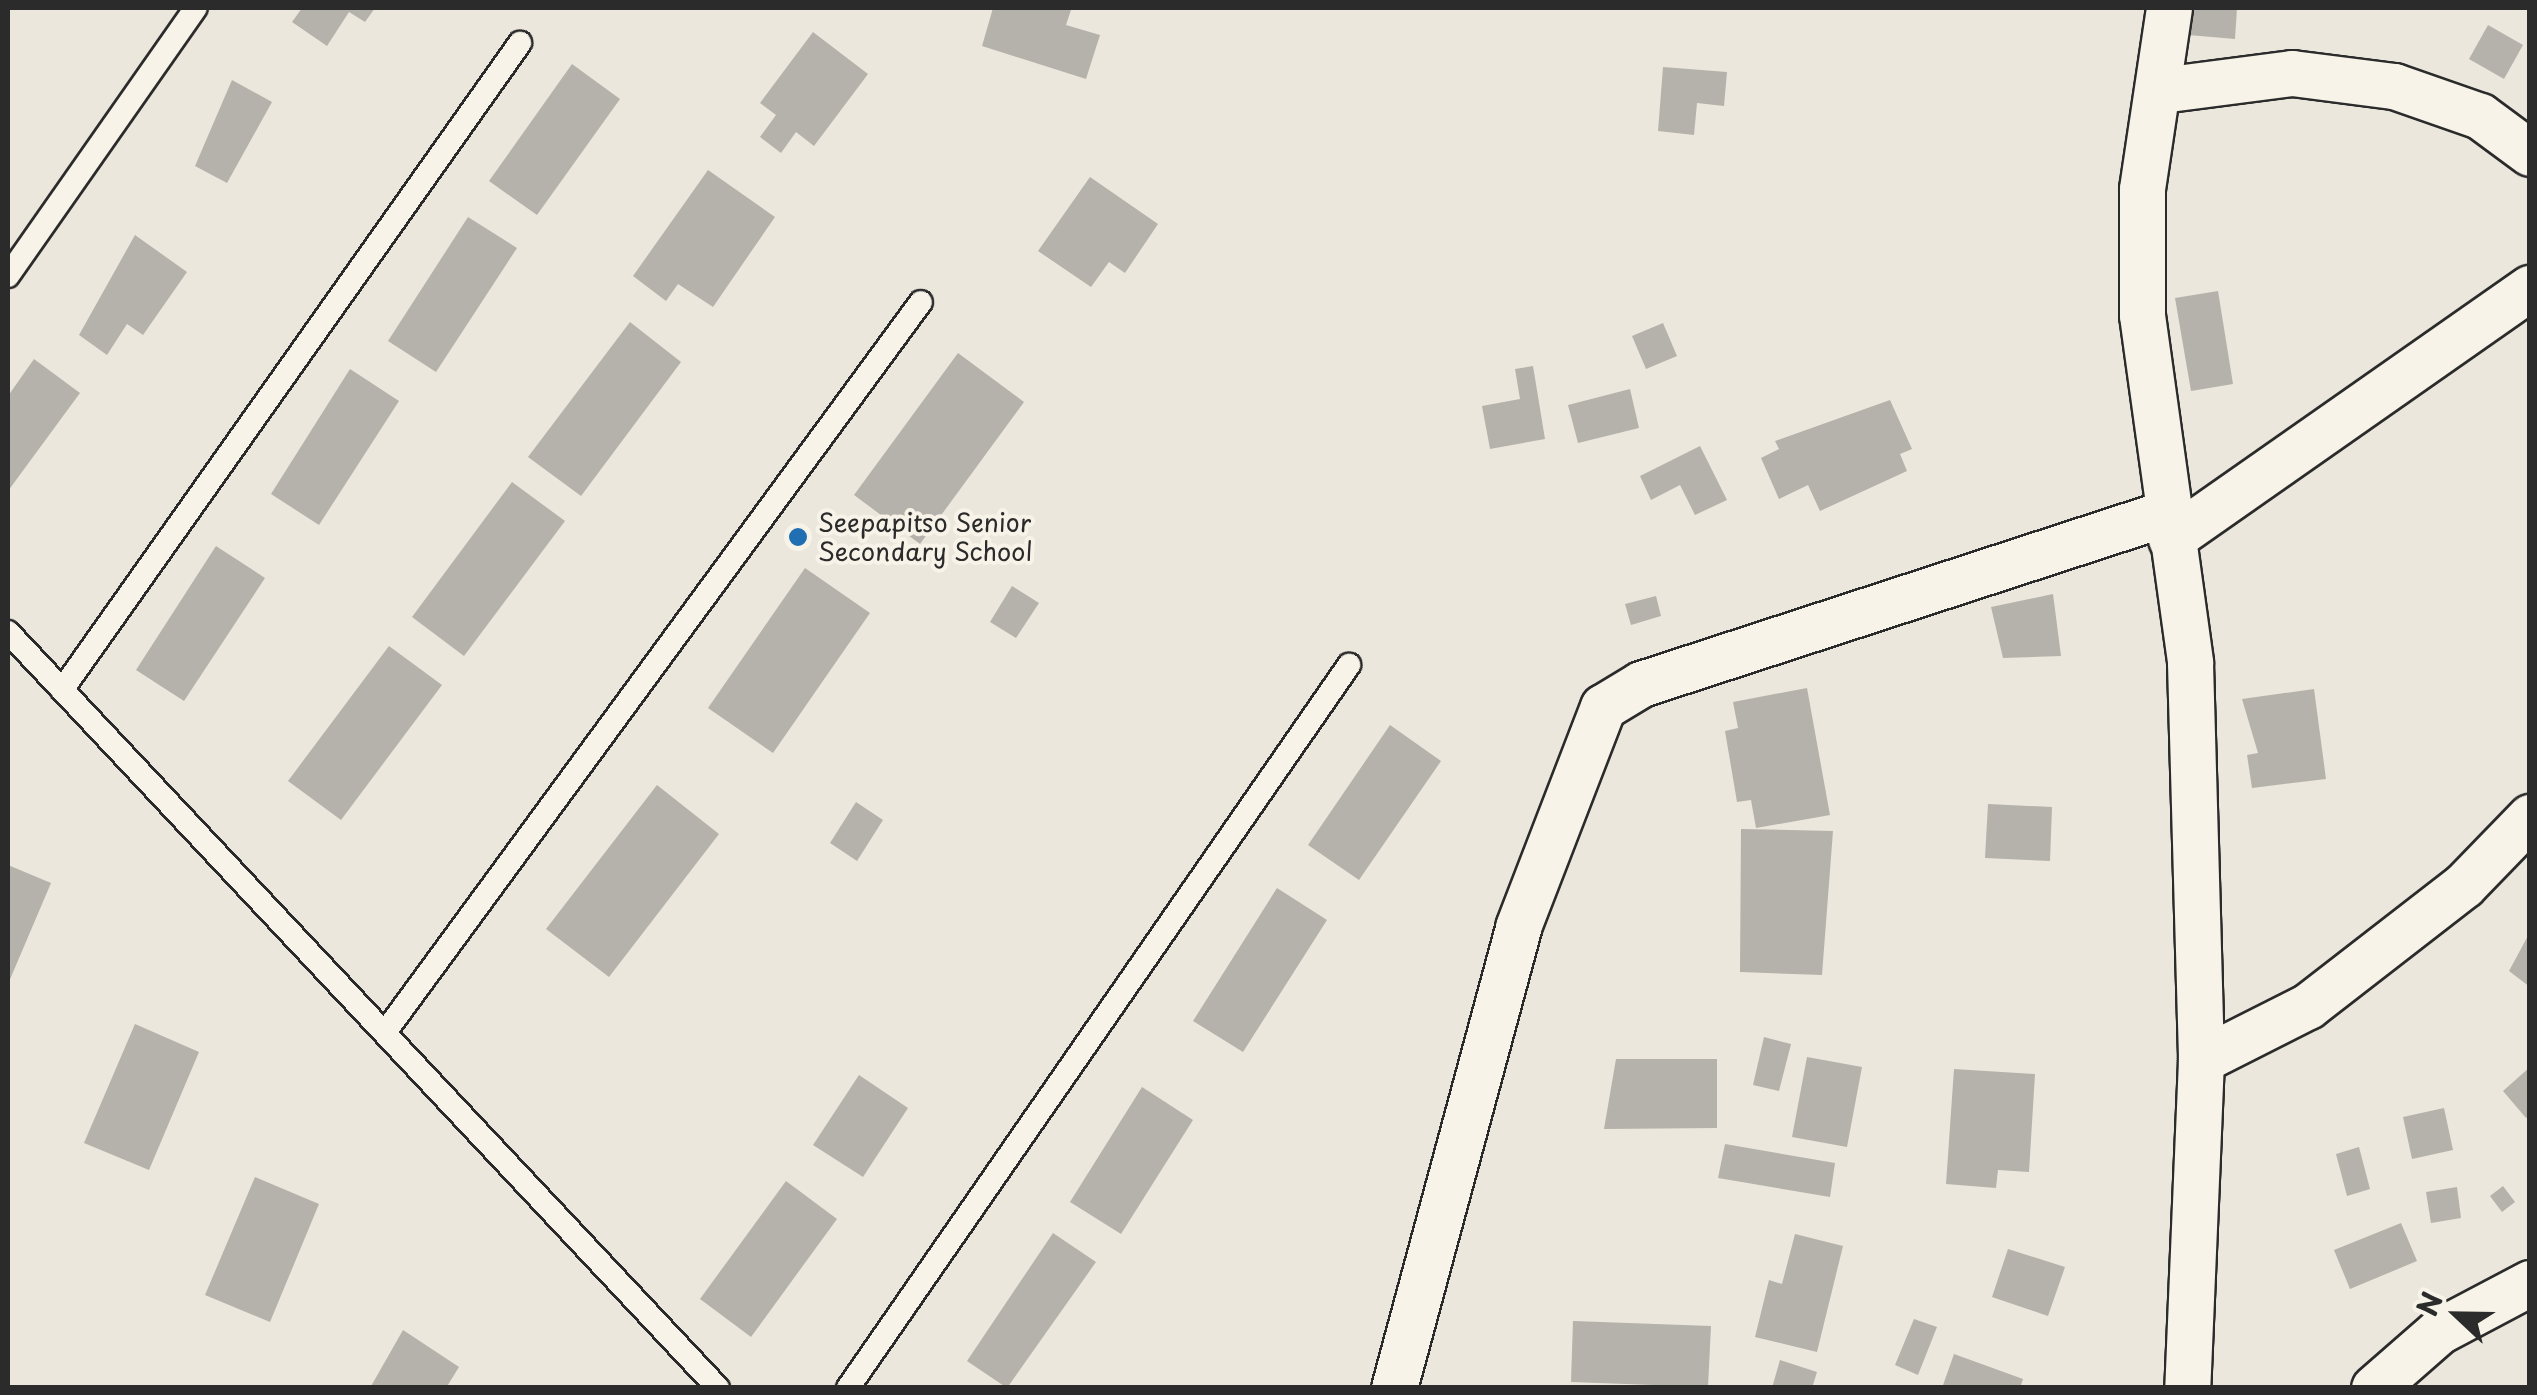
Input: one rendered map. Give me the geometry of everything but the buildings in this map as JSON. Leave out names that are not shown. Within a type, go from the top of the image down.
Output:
[{"type":"street","points":[[2168,8],[2160,90],[2142,189],[2142,315],[2168,526],[2190,662],[2202,1060],[2187,1388]]},
{"type":"street","points":[[2160,90],[2292,73],[2394,86],[2480,116],[2530,152]]},
{"type":"street","points":[[1394,1388],[1518,927],[1603,707],[1641,684],[2168,526],[2530,288]]},
{"type":"street","points":[[2202,1060],[2308,1006],[2464,885],[2530,817]]},
{"type":"street","points":[[2374,1388],[2439,1331],[2530,1283]]},
{"type":"lane","points":[[8,276],[196,8]]},
{"type":"lane","points":[[62,690],[520,44]]},
{"type":"lane","points":[[386,1031],[921,302]]},
{"type":"lane","points":[[8,632],[718,1388]]},
{"type":"lane","points":[[848,1388],[1350,664]]},
{"type":"place","name":"Seepapitso Senior Secondary School","points":[[798,537]]}]
